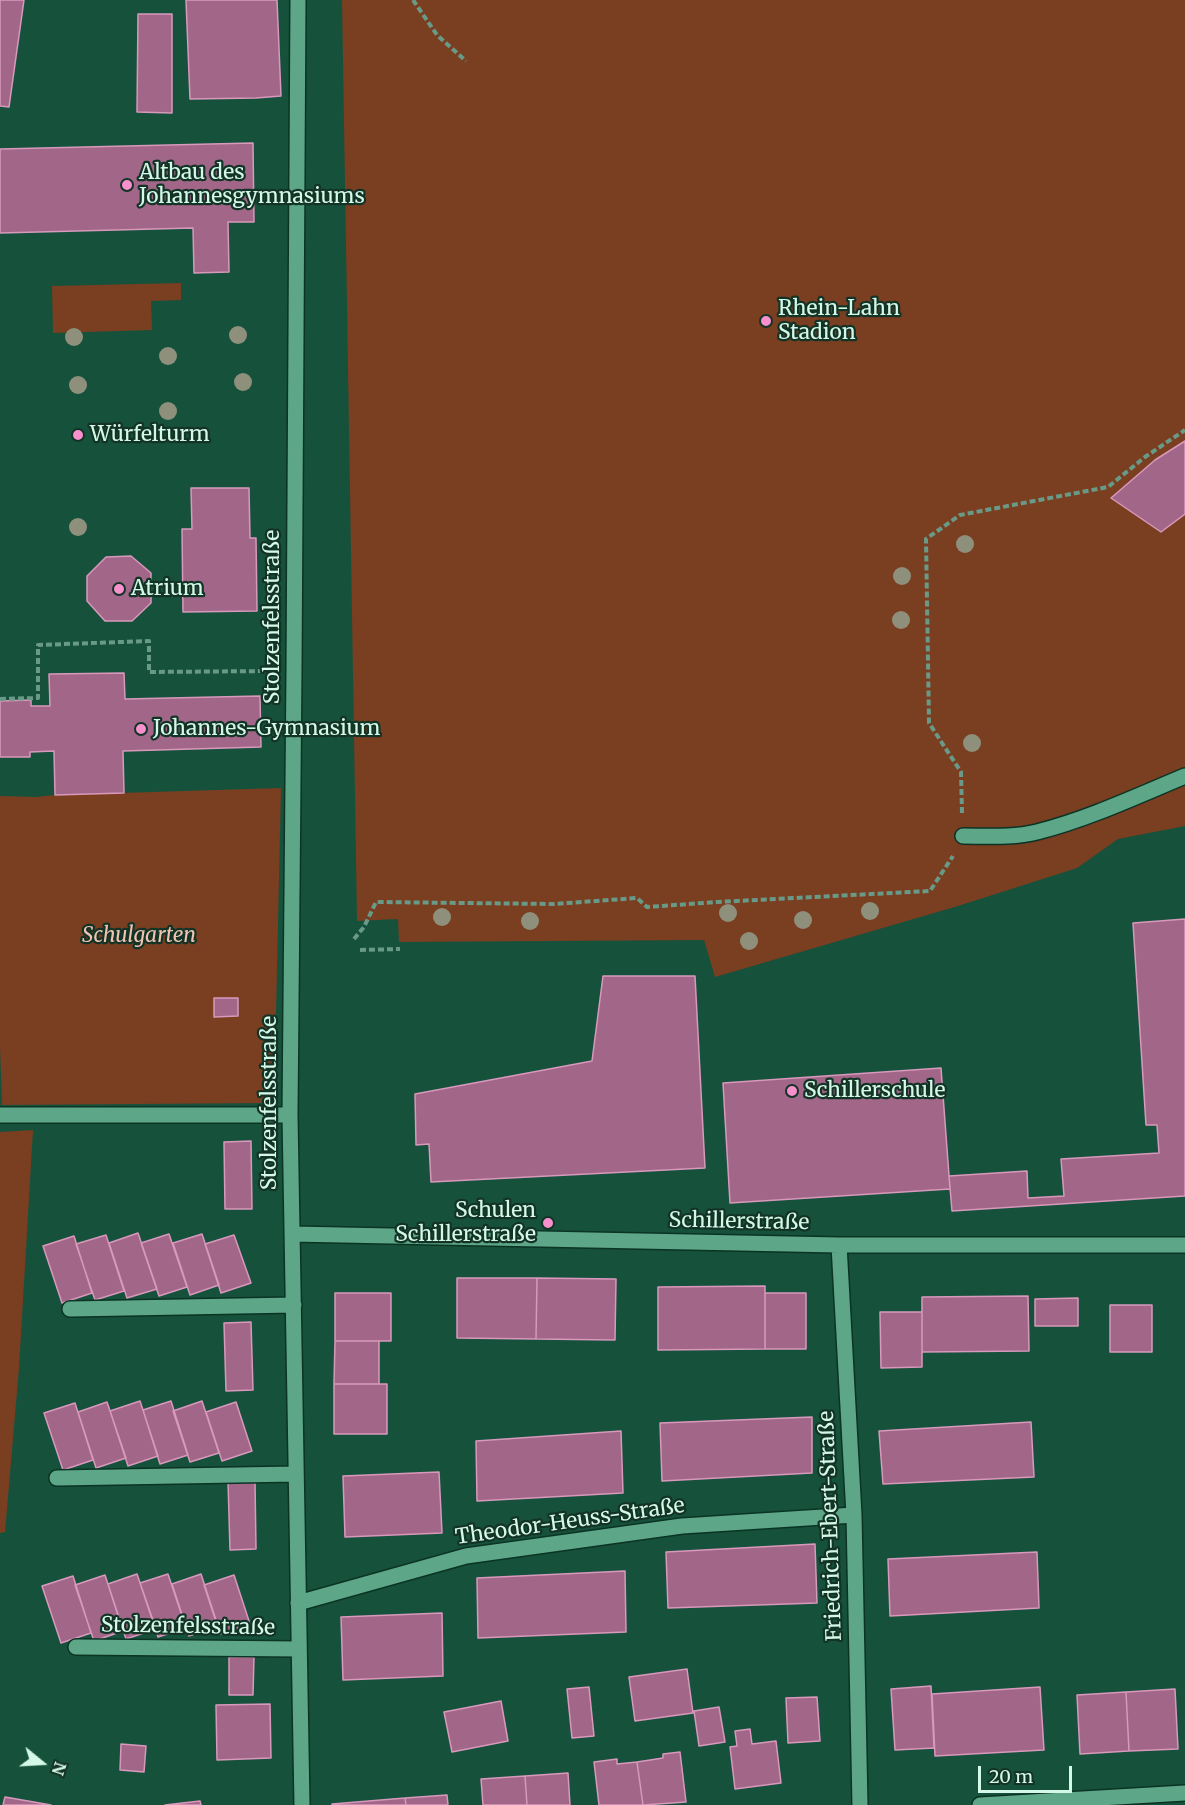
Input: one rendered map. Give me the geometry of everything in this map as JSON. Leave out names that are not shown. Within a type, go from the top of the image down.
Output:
[{"type":"street","name":"Stolzenfelsstraße","points":[[298,0],[290,1115],[302,1805]]},
{"type":"street","points":[[963,836],[1036,833],[1103,810],[1185,776]]},
{"type":"street","points":[[0,1115],[290,1115]]},
{"type":"street","name":"Schillerstraße","points":[[292,1234],[839,1245],[1185,1245]]},
{"type":"street","name":"Friedrich-Ebert-Straße","points":[[839,1245],[854,1515],[860,1805]]},
{"type":"street","points":[[70,1309],[294,1305]]},
{"type":"street","points":[[57,1478],[296,1474]]},
{"type":"street","name":"Theodor-Heuss-Straße","points":[[298,1603],[466,1556],[682,1526],[854,1515]]},
{"type":"street","name":"Stolzenfelsstraße","points":[[76,1647],[299,1649]]},
{"type":"street","points":[[980,1805],[1185,1793]]},
{"type":"path","points":[[413,0],[437,35],[466,61]]},
{"type":"path","points":[[354,939],[364,927],[376,902],[554,904],[637,898],[647,907],[930,891],[963,841],[963,836],[961,772],[929,723],[926,538],[960,515],[1108,487],[1144,457],[1185,430]]},
{"type":"path","points":[[0,699],[38,698],[38,645],[149,641],[149,672],[294,670]]},
{"type":"path","points":[[360,950],[400,949]]},
{"type":"green space","points":[[342,0],[1185,0],[1185,826],[1118,839],[1077,868],[958,906],[715,977],[704,940],[399,942],[398,919],[357,921]]},
{"type":"green space","points":[[181,283],[181,300],[151,301],[152,330],[53,333],[52,286]]},
{"type":"green space","name":"Schulgarten","points":[[281,788],[274,1103],[2,1105],[0,796],[36,797]]},
{"type":"green space","points":[[33,1130],[19,1368],[5,1532],[0,1533],[0,1132]]},
{"type":"building","points":[[0,0],[24,0],[9,107],[0,106]]},
{"type":"building","points":[[186,0],[277,0],[281,96],[190,99]]},
{"type":"building","points":[[138,14],[172,14],[172,113],[137,112]]},
{"type":"building","name":"Altbau des Johannesgymnasiums","points":[[253,143],[254,222],[228,222],[229,272],[194,273],[193,228],[0,233],[0,149]]},
{"type":"building","points":[[1185,441],[1185,514],[1161,532],[1111,498],[1155,460]]},
{"type":"building","points":[[191,488],[249,488],[250,538],[256,538],[257,611],[183,612],[182,529],[192,529]]},
{"type":"building","name":"Atrium","points":[[131,556],[151,573],[151,603],[132,621],[105,621],[87,601],[87,576],[106,557]]},
{"type":"building","points":[[124,673],[125,699],[260,696],[261,747],[123,751],[124,793],[55,795],[54,751],[30,752],[30,757],[0,757],[0,701],[31,700],[31,706],[50,706],[49,674]]},
{"type":"building","points":[[1185,919],[1185,1196],[952,1211],[949,1176],[1027,1171],[1028,1198],[1064,1196],[1061,1159],[1159,1153],[1157,1125],[1146,1125],[1133,923]]},
{"type":"building","points":[[603,976],[695,976],[705,1168],[431,1182],[429,1144],[416,1145],[415,1094],[592,1061]]},
{"type":"building","points":[[214,998],[238,998],[238,1016],[214,1017]]},
{"type":"building","points":[[941,1068],[950,1189],[730,1203],[723,1083]]},
{"type":"building","points":[[251,1141],[252,1209],[225,1209],[224,1142]]},
{"type":"building","points":[[138,1233],[157,1289],[127,1298],[109,1243]]},
{"type":"building","points":[[169,1234],[187,1287],[159,1296],[141,1243]]},
{"type":"building","points":[[202,1234],[219,1285],[190,1295],[173,1243]]},
{"type":"building","points":[[106,1235],[124,1291],[95,1300],[76,1244]]},
{"type":"building","points":[[234,1235],[251,1283],[221,1293],[205,1244]]},
{"type":"building","points":[[74,1236],[92,1293],[62,1303],[43,1246]]},
{"type":"building","points":[[457,1278],[537,1278],[536,1339],[457,1338]]},
{"type":"building","points":[[537,1278],[616,1279],[615,1340],[536,1339]]},
{"type":"building","points":[[765,1286],[765,1349],[658,1350],[658,1287]]},
{"type":"building","points":[[335,1293],[391,1293],[391,1341],[335,1341]]},
{"type":"building","points":[[765,1293],[806,1293],[806,1349],[765,1349]]},
{"type":"building","points":[[1028,1296],[1029,1351],[922,1352],[922,1297]]},
{"type":"building","points":[[1078,1298],[1078,1326],[1035,1326],[1035,1299]]},
{"type":"building","points":[[1110,1305],[1152,1305],[1152,1352],[1110,1352]]},
{"type":"building","points":[[880,1312],[922,1312],[922,1367],[881,1368]]},
{"type":"building","points":[[251,1322],[253,1390],[226,1391],[224,1323]]},
{"type":"building","points":[[335,1341],[379,1341],[379,1384],[334,1384]]},
{"type":"building","points":[[334,1384],[387,1384],[387,1434],[334,1434]]},
{"type":"building","points":[[140,1401],[158,1456],[128,1466],[110,1411]]},
{"type":"building","points":[[171,1401],[188,1455],[160,1464],[143,1410]]},
{"type":"building","points":[[202,1401],[219,1453],[190,1462],[173,1411]]},
{"type":"building","points":[[107,1402],[126,1458],[96,1468],[78,1412]]},
{"type":"building","points":[[236,1402],[252,1451],[222,1461],[206,1412]]},
{"type":"building","points":[[75,1403],[93,1460],[63,1470],[44,1413]]},
{"type":"building","points":[[812,1417],[812,1473],[662,1481],[660,1423]]},
{"type":"building","points":[[1031,1422],[1034,1477],[883,1484],[879,1431]]},
{"type":"building","points":[[621,1431],[623,1493],[477,1501],[476,1441]]},
{"type":"building","points":[[439,1472],[442,1533],[345,1537],[343,1476]]},
{"type":"building","points":[[255,1481],[256,1549],[230,1550],[228,1482]]},
{"type":"building","points":[[815,1544],[817,1603],[668,1608],[666,1552]]},
{"type":"building","points":[[1037,1552],[1039,1608],[890,1616],[888,1559]]},
{"type":"building","points":[[625,1571],[626,1632],[478,1638],[477,1578]]},
{"type":"building","points":[[137,1574],[156,1629],[126,1639],[108,1584]]},
{"type":"building","points":[[168,1574],[186,1628],[158,1637],[140,1583]]},
{"type":"building","points":[[201,1574],[218,1626],[189,1636],[172,1584]]},
{"type":"building","points":[[105,1575],[123,1631],[94,1641],[75,1585]]},
{"type":"building","points":[[234,1575],[250,1624],[220,1634],[204,1585]]},
{"type":"building","points":[[73,1576],[91,1633],[61,1643],[42,1586]]},
{"type":"building","points":[[442,1613],[443,1676],[343,1680],[341,1617]]},
{"type":"building","points":[[229,1657],[254,1657],[253,1695],[229,1695]]},
{"type":"building","points":[[687,1669],[693,1713],[635,1721],[629,1677]]},
{"type":"building","points":[[931,1686],[934,1748],[895,1750],[891,1689]]},
{"type":"building","points":[[589,1687],[594,1736],[572,1738],[567,1689]]},
{"type":"building","points":[[1040,1687],[1044,1750],[935,1756],[932,1694]]},
{"type":"building","points":[[1175,1689],[1178,1749],[1129,1751],[1126,1692]]},
{"type":"building","points":[[1126,1692],[1129,1751],[1080,1754],[1077,1695]]},
{"type":"building","points":[[817,1697],[820,1741],[788,1743],[786,1698]]},
{"type":"building","points":[[501,1701],[508,1741],[452,1752],[444,1712]]},
{"type":"building","points":[[270,1704],[271,1758],[217,1760],[216,1705]]},
{"type":"building","points":[[719,1707],[725,1742],[699,1746],[694,1711]]},
{"type":"building","points":[[750,1729],[752,1744],[776,1741],[781,1783],[735,1789],[730,1747],[737,1746],[735,1731]]},
{"type":"building","points":[[121,1744],[146,1746],[144,1772],[120,1770]]},
{"type":"building","points":[[680,1752],[686,1802],[643,1805],[637,1762],[663,1758],[663,1754]]},
{"type":"building","points":[[617,1759],[617,1764],[637,1762],[643,1805],[599,1805],[594,1762]]},
{"type":"building","points":[[568,1773],[570,1805],[527,1805],[525,1776]]},
{"type":"building","points":[[525,1776],[527,1805],[483,1805],[481,1779]]},
{"type":"building","points":[[447,1795],[448,1805],[406,1805],[405,1798]]},
{"type":"building","points":[[5,1797],[51,1805],[3,1805]]},
{"type":"building","points":[[405,1798],[406,1805],[332,1805],[332,1804]]},
{"type":"building","points":[[200,1801],[201,1805],[165,1805]]},
{"type":"place","name":"Altbau des Johannesgymnasiums","points":[[127,185]]},
{"type":"place","name":"Rhein-Lahn Stadion","points":[[766,321]]},
{"type":"place","name":"Würfelturm","points":[[78,435]]},
{"type":"place","name":"Atrium","points":[[119,589]]},
{"type":"place","name":"Johannes-Gymnasium","points":[[141,729]]},
{"type":"place","name":"Schillerschule","points":[[792,1091]]},
{"type":"place","name":"Schulen Schillerstraße","points":[[548,1223]]}]
